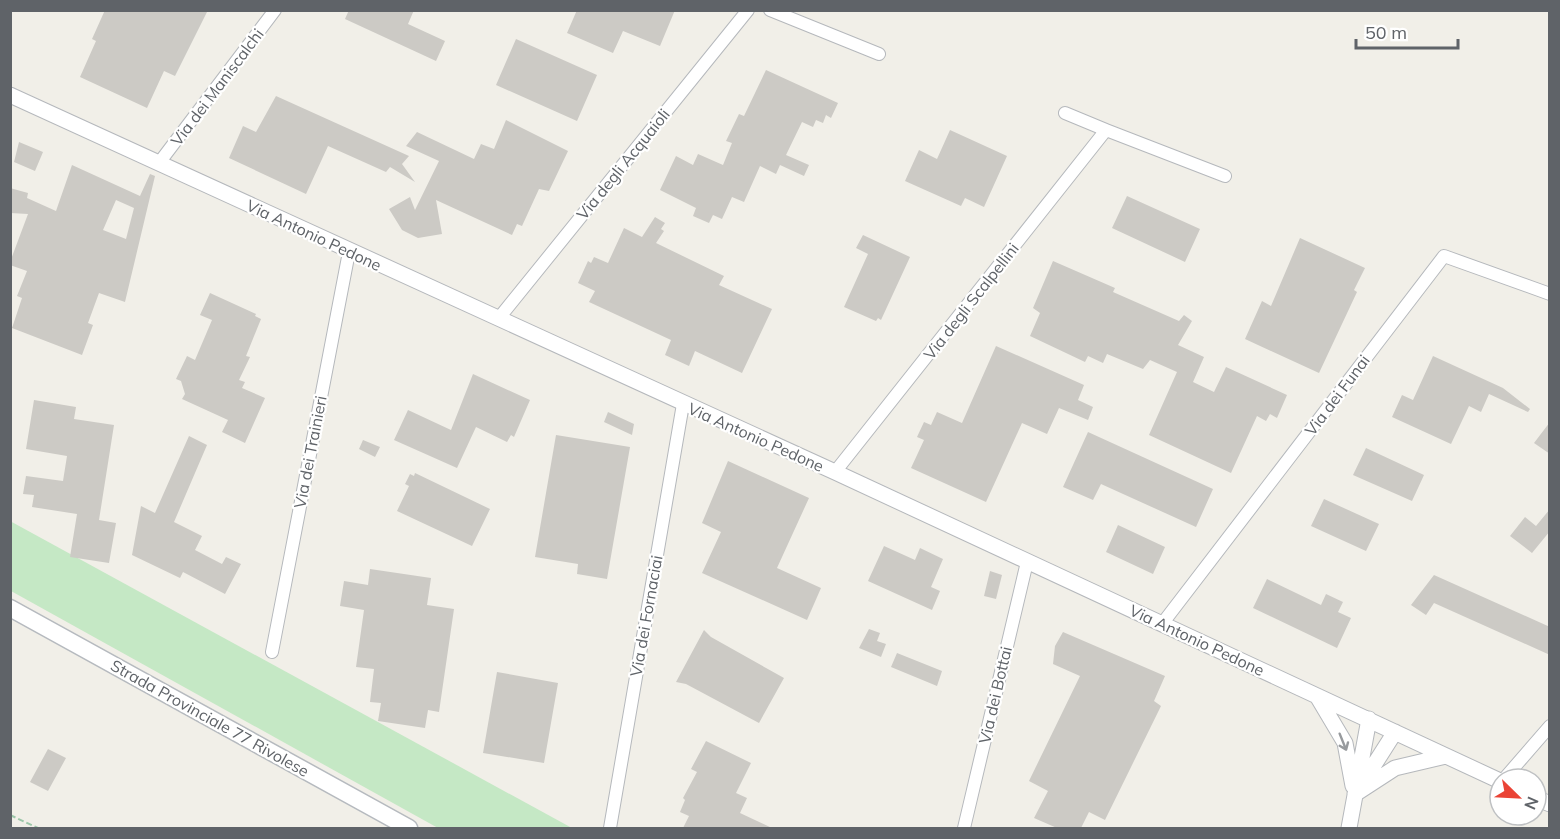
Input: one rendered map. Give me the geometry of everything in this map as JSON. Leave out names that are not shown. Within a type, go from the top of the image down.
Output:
[{"type":"main road","name":"Strada Provinciale 77 Rivolese","points":[[10,608],[409,828]]},
{"type":"street","name":"Via dei Maniscalchi","points":[[159,163],[275,10]]},
{"type":"street","name":"Via degli Acquaioli","points":[[499,318],[748,10]]},
{"type":"street","points":[[770,10],[879,54]]},
{"type":"street","name":"Via Antonio Pedone","points":[[10,95],[349,252],[835,472],[1488,774]]},
{"type":"street","points":[[1065,113],[1225,176]]},
{"type":"street","name":"Via degli Scalpellini","points":[[835,472],[1106,130]]},
{"type":"street","name":"Via dei Trainieri","points":[[272,652],[349,252]]},
{"type":"street","name":"Via dei Funai","points":[[1162,624],[1443,256],[1550,294]]},
{"type":"street","name":"Via dei Fornaciai","points":[[610,828],[682,404]]},
{"type":"street","name":"Via dei Bottai","points":[[964,828],[1027,562]]},
{"type":"street","points":[[1317,696],[1345,743],[1355,794]]},
{"type":"street","points":[[1349,828],[1369,719]]},
{"type":"street","points":[[1514,767],[1550,726]]},
{"type":"street","points":[[1355,794],[1395,732]]},
{"type":"street","points":[[1355,794],[1395,768],[1446,756]]},
{"type":"path","points":[[10,815],[38,828]]},
{"type":"green space","points":[[10,521],[572,828],[438,828],[11,591]]},
{"type":"building","points":[[105,10],[208,10],[175,76],[164,71],[147,108],[80,77],[96,41],[92,39]]},
{"type":"building","points":[[349,10],[414,10],[408,24],[445,41],[436,61],[345,19]]},
{"type":"building","points":[[577,10],[675,10],[660,46],[623,31],[613,53],[567,33]]},
{"type":"building","points":[[516,39],[597,75],[577,121],[496,85]]},
{"type":"building","points":[[766,70],[838,103],[831,118],[826,115],[823,123],[816,120],[813,127],[802,122],[786,155],[809,165],[804,176],[780,165],[776,174],[760,166],[744,202],[732,197],[722,219],[713,215],[709,223],[693,216],[696,208],[660,190],[676,156],[693,165],[698,154],[723,165],[732,143],[726,141],[739,114],[744,116]]},
{"type":"building","points":[[276,96],[409,156],[402,164],[415,182],[390,167],[386,172],[328,146],[306,194],[229,158],[243,126],[256,132]]},
{"type":"building","points":[[506,120],[568,151],[549,191],[539,189],[522,226],[517,224],[512,235],[436,200],[442,234],[418,238],[402,230],[389,209],[410,197],[415,210],[439,161],[406,146],[417,132],[474,159],[481,144],[494,149]]},
{"type":"building","points":[[950,130],[1007,156],[984,207],[965,198],[961,206],[905,181],[919,150],[937,159]]},
{"type":"building","points":[[19,142],[43,152],[35,171],[14,162]]},
{"type":"building","points":[[72,165],[140,196],[150,174],[155,176],[125,302],[99,293],[88,323],[93,325],[82,355],[12,328],[22,298],[17,296],[27,271],[10,265],[10,262],[28,214],[10,213],[10,188],[28,193],[27,198],[56,211]],"holes":[[[116,200],[134,208],[126,239],[103,230]]]},
{"type":"building","points":[[1127,196],[1200,229],[1185,262],[1112,228]]},
{"type":"building","points":[[655,217],[665,223],[661,229],[664,231],[656,243],[724,276],[719,285],[772,309],[742,373],[695,351],[689,366],[665,355],[671,340],[589,302],[595,291],[578,283],[588,261],[591,263],[594,257],[608,263],[624,228],[642,237]]},
{"type":"building","points":[[863,235],[910,257],[881,320],[878,318],[876,321],[844,307],[868,254],[856,248]]},
{"type":"building","points":[[1300,238],[1365,268],[1354,290],[1357,292],[1319,373],[1245,339],[1262,301],[1271,306]]},
{"type":"building","points":[[1053,261],[1115,288],[1113,292],[1179,321],[1184,315],[1192,321],[1178,345],[1204,357],[1193,382],[1214,392],[1226,367],[1287,395],[1277,418],[1270,414],[1266,421],[1257,416],[1231,473],[1149,435],[1177,372],[1150,360],[1143,369],[1107,354],[1103,363],[1088,356],[1085,362],[1030,336],[1040,313],[1033,308]]},
{"type":"building","points":[[210,293],[256,314],[255,316],[261,319],[246,356],[250,357],[239,380],[245,382],[242,388],[265,398],[245,443],[222,432],[228,420],[182,399],[185,394],[181,381],[176,379],[187,356],[195,360],[212,320],[200,315]]},
{"type":"building","points":[[996,346],[1084,385],[1078,400],[1093,407],[1088,420],[1059,408],[1047,434],[1022,423],[986,502],[911,468],[924,440],[917,437],[924,422],[931,425],[937,412],[962,423]]},
{"type":"building","points":[[1433,356],[1503,388],[1530,409],[1528,412],[1489,394],[1481,412],[1469,406],[1451,444],[1392,417],[1402,395],[1413,400]]},
{"type":"building","points":[[473,374],[530,400],[514,437],[511,435],[507,442],[476,427],[457,468],[394,440],[408,410],[451,430]]},
{"type":"building","points":[[34,400],[76,407],[74,419],[114,425],[99,520],[116,523],[109,563],[70,557],[77,514],[32,507],[34,495],[23,494],[26,476],[63,481],[67,456],[26,449]]},
{"type":"building","points":[[608,412],[634,424],[632,435],[604,422]]},
{"type":"building","points":[[1550,422],[1550,454],[1534,443]]},
{"type":"building","points":[[1088,432],[1213,489],[1196,527],[1101,484],[1093,500],[1063,487]]},
{"type":"building","points":[[556,435],[630,447],[607,579],[577,574],[578,564],[535,557]]},
{"type":"building","points":[[189,436],[207,445],[174,522],[202,536],[195,550],[222,564],[226,557],[241,564],[225,594],[183,572],[180,578],[132,555],[141,506],[155,513]]},
{"type":"building","points":[[363,440],[380,447],[375,457],[359,449]]},
{"type":"building","points":[[1366,448],[1424,475],[1412,501],[1353,475]]},
{"type":"building","points":[[728,461],[809,498],[777,568],[821,588],[807,620],[702,573],[721,532],[702,523]]},
{"type":"building","points":[[415,473],[490,509],[472,546],[397,511],[409,486],[405,484],[410,474],[414,476]]},
{"type":"building","points":[[1324,499],[1379,524],[1366,551],[1311,526]]},
{"type":"building","points":[[1550,509],[1550,531],[1532,553],[1510,536],[1525,517],[1536,526]]},
{"type":"building","points":[[1118,525],[1165,547],[1153,574],[1106,552]]},
{"type":"building","points":[[884,546],[915,560],[920,548],[943,559],[931,587],[940,591],[932,610],[868,581]]},
{"type":"building","points":[[370,569],[431,578],[427,605],[454,609],[439,712],[428,710],[425,728],[378,721],[381,703],[370,702],[374,669],[356,667],[364,610],[340,606],[344,581],[368,585]]},
{"type":"building","points":[[990,571],[1002,575],[996,599],[984,596]]},
{"type":"building","points":[[1434,575],[1550,627],[1550,655],[1434,603],[1426,615],[1411,605]]},
{"type":"building","points":[[1267,579],[1321,605],[1326,594],[1343,602],[1338,612],[1351,618],[1337,648],[1253,608]]},
{"type":"building","points":[[869,629],[880,633],[877,641],[886,644],[881,657],[859,648]]},
{"type":"building","points":[[704,630],[711,637],[784,678],[759,723],[686,684],[676,682]]},
{"type":"building","points":[[1063,632],[1165,676],[1154,701],[1161,706],[1105,820],[1089,812],[1081,828],[1057,828],[1034,818],[1048,791],[1029,781],[1080,676],[1053,664],[1055,646]]},
{"type":"building","points":[[897,653],[942,671],[937,686],[891,667]]},
{"type":"building","points":[[497,672],[558,683],[544,763],[483,753]]},
{"type":"building","points":[[706,741],[751,763],[736,793],[747,798],[740,813],[772,828],[683,828],[689,816],[680,812],[685,800],[683,798],[697,772],[691,769]]},
{"type":"building","points":[[48,749],[66,758],[48,791],[30,782]]}]
